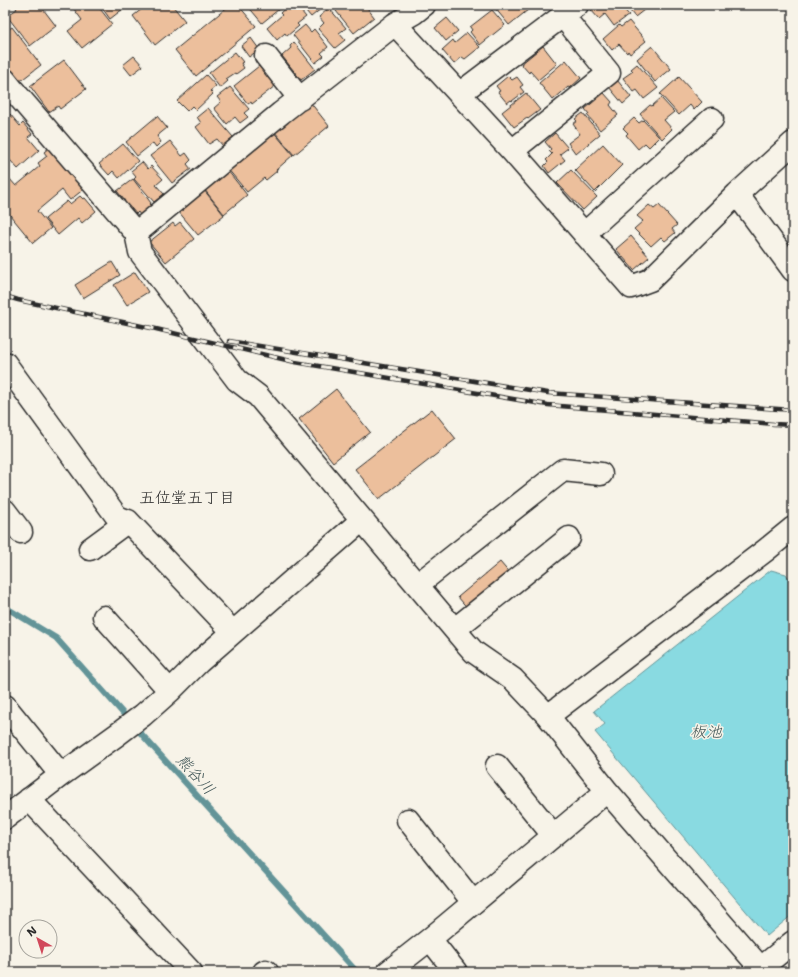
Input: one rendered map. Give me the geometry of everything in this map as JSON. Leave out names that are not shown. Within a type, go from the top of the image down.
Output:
[{"type":"street","points":[[136,234],[275,118],[395,24],[414,13],[424,5]]},
{"type":"street","points":[[459,94],[570,11],[609,73],[512,151]]},
{"type":"street","points":[[395,24],[512,151],[631,287],[650,280],[737,194],[793,143]]},
{"type":"street","points":[[266,56],[300,99]]},
{"type":"street","points":[[5,80],[136,234],[140,252],[237,380],[258,396],[474,652],[513,679],[548,716],[607,791],[763,970],[793,942]]},
{"type":"street","points":[[584,234],[712,119]]},
{"type":"street","points":[[737,194],[793,270]]},
{"type":"street","points":[[5,363],[117,517],[128,521],[233,632]]},
{"type":"street","points":[[417,585],[562,470],[601,474]]},
{"type":"street","points":[[5,511],[21,532]]},
{"type":"street","points":[[5,818],[143,715],[199,662],[362,520]]},
{"type":"street","points":[[90,550],[128,521]]},
{"type":"street","points":[[548,716],[793,528]]},
{"type":"street","points":[[455,629],[569,538]]},
{"type":"street","points":[[766,550],[793,548]]},
{"type":"street","points":[[104,617],[170,691]]},
{"type":"street","points":[[5,706],[61,775]]},
{"type":"street","points":[[497,766],[553,835]]},
{"type":"street","points":[[388,972],[430,939],[607,791]]},
{"type":"street","points":[[29,799],[191,972]]},
{"type":"street","points":[[408,820],[473,902]]},
{"type":"street","points":[[430,939],[456,972]]},
{"type":"water","name":"板池","points":[[771,570],[786,574],[793,584],[793,914],[767,936],[595,732],[605,724],[594,711]]},
{"type":"building","points":[[5,5],[14,5],[5,12]]},
{"type":"building","points":[[14,5],[27,5],[29,7],[32,5],[40,5],[56,26],[30,46],[7,16],[17,9]]},
{"type":"building","points":[[71,5],[97,5],[112,24],[82,48],[68,31],[82,20]]},
{"type":"building","points":[[100,5],[128,5],[110,19]]},
{"type":"building","points":[[147,5],[172,5],[185,21],[155,45],[133,16]]},
{"type":"building","points":[[230,5],[238,5],[256,26],[196,76],[175,50]]},
{"type":"building","points":[[247,5],[284,5],[262,23]]},
{"type":"building","points":[[289,5],[296,5],[306,17],[297,24],[299,26],[287,36],[285,33],[277,40],[267,28],[282,15],[280,13]]},
{"type":"building","points":[[301,5],[319,5],[322,8],[311,17]]},
{"type":"building","points":[[334,5],[340,5],[342,7],[344,5],[365,5],[374,17],[354,33],[336,11],[338,9]]},
{"type":"building","points":[[497,5],[533,6],[509,25],[494,7]]},
{"type":"building","points":[[597,5],[620,5],[629,15],[614,26],[605,14],[599,19],[591,10]]},
{"type":"building","points":[[625,5],[645,5],[642,8],[644,10],[635,17]]},
{"type":"building","points":[[329,8],[346,28],[339,33],[345,40],[335,48],[318,29],[324,23],[319,17]]},
{"type":"building","points":[[492,10],[505,25],[480,45],[470,32],[472,30],[470,27]]},
{"type":"building","points":[[447,18],[458,31],[446,41],[435,28]]},
{"type":"building","points":[[629,21],[646,41],[630,54],[628,51],[627,53],[619,44],[612,50],[603,39],[619,25],[621,27]]},
{"type":"building","points":[[305,25],[311,32],[314,29],[328,47],[321,53],[324,56],[315,63],[293,35]]},
{"type":"building","points":[[12,27],[41,65],[19,82],[5,64],[5,32]]},
{"type":"building","points":[[467,33],[480,47],[465,59],[462,57],[454,64],[442,50],[453,40],[455,43]]},
{"type":"building","points":[[251,38],[259,49],[249,57],[241,46]]},
{"type":"building","points":[[294,42],[315,69],[301,80],[282,56],[291,48],[290,46]]},
{"type":"building","points":[[543,46],[557,64],[538,80],[521,64]]},
{"type":"building","points":[[652,46],[671,69],[655,82],[637,59]]},
{"type":"building","points":[[235,52],[243,62],[241,63],[244,68],[226,79],[228,81],[220,88],[209,73]]},
{"type":"building","points":[[134,56],[143,66],[131,75],[123,65]]},
{"type":"building","points":[[64,60],[86,89],[60,109],[58,106],[49,112],[30,86]]},
{"type":"building","points":[[566,60],[581,78],[553,100],[539,83]]},
{"type":"building","points":[[637,64],[658,88],[644,99],[637,90],[634,92],[623,78],[633,71],[631,69]]},
{"type":"building","points":[[259,66],[275,86],[252,104],[251,102],[248,104],[234,86]]},
{"type":"building","points":[[206,75],[216,86],[210,91],[213,94],[196,110],[192,106],[187,111],[177,101]]},
{"type":"building","points":[[508,76],[512,80],[517,77],[523,85],[520,87],[524,92],[507,103],[498,92],[500,91],[496,86]]},
{"type":"building","points":[[679,77],[702,102],[694,110],[690,105],[679,115],[660,94]]},
{"type":"building","points":[[617,80],[631,97],[623,104],[609,87]]},
{"type":"building","points":[[230,87],[249,109],[244,113],[248,117],[240,123],[235,117],[227,124],[214,108],[221,102],[217,97]]},
{"type":"building","points":[[526,93],[540,110],[514,127],[502,112]]},
{"type":"building","points":[[604,93],[612,102],[610,105],[618,115],[600,130],[587,115],[589,114],[585,109]]},
{"type":"building","points":[[661,98],[674,112],[664,120],[672,129],[662,139],[640,114]]},
{"type":"building","points":[[310,102],[329,126],[294,155],[274,131]]},
{"type":"building","points":[[208,108],[233,137],[223,146],[217,139],[209,144],[196,127],[201,123],[197,117]]},
{"type":"building","points":[[583,113],[600,134],[576,154],[568,143],[580,134],[573,124],[577,121],[575,119]]},
{"type":"building","points":[[10,114],[20,126],[23,123],[32,134],[28,137],[39,150],[18,169],[10,160],[5,165],[5,119]]},
{"type":"building","points":[[157,116],[167,128],[157,136],[161,142],[156,147],[153,143],[137,156],[126,142]]},
{"type":"building","points":[[634,118],[639,123],[643,120],[659,137],[649,147],[645,143],[638,149],[626,135],[628,133],[623,128]]},
{"type":"building","points":[[272,130],[293,155],[266,180],[264,178],[247,192],[227,168]]},
{"type":"building","points":[[555,133],[568,148],[560,154],[565,160],[549,173],[544,166],[548,162],[546,160],[552,154],[549,151],[551,149],[545,142]]},
{"type":"building","points":[[170,141],[182,156],[186,153],[191,160],[187,164],[191,169],[172,183],[150,156]]},
{"type":"building","points":[[123,144],[138,161],[119,178],[113,171],[109,175],[99,164]]},
{"type":"building","points":[[603,144],[622,165],[595,192],[575,170]]},
{"type":"building","points":[[50,147],[84,189],[70,200],[62,190],[37,211],[51,228],[33,243],[5,209],[5,181],[9,178],[16,186],[40,166],[38,163],[47,156],[44,152]]},
{"type":"building","points":[[142,162],[148,169],[151,166],[163,179],[156,185],[164,194],[154,202],[134,179],[136,177],[131,171]]},
{"type":"building","points":[[571,170],[597,197],[583,210],[557,183]]},
{"type":"building","points":[[228,171],[247,195],[224,214],[204,189]]},
{"type":"building","points":[[133,179],[152,206],[140,215],[138,212],[136,214],[131,208],[127,211],[122,204],[125,201],[117,191]]},
{"type":"building","points":[[204,190],[224,215],[198,235],[178,211]]},
{"type":"building","points":[[80,196],[83,199],[85,198],[96,211],[82,223],[78,218],[58,235],[45,219],[67,201],[70,204]]},
{"type":"building","points":[[649,205],[654,209],[659,205],[677,225],[672,229],[675,233],[665,241],[661,237],[651,246],[634,229],[643,221],[637,216]]},
{"type":"building","points":[[180,222],[194,239],[166,262],[149,242],[173,223],[175,226]]},
{"type":"building","points":[[631,236],[649,257],[634,270],[616,249]]},
{"type":"building","points":[[112,262],[120,275],[83,298],[75,285]]},
{"type":"building","points":[[135,272],[148,292],[127,305],[114,285]]},
{"type":"building","points":[[336,389],[370,432],[333,462],[299,419]]},
{"type":"building","points":[[432,409],[456,439],[379,499],[355,469]]},
{"type":"building","points":[[500,562],[511,575],[469,610],[458,597]]},
{"type":"waterway","name":"熊谷川","points":[[5,607],[56,638],[357,972]]},
{"type":"railway","points":[[5,296],[156,329],[295,362],[548,405],[793,425]]},
{"type":"railway","points":[[229,341],[548,393],[793,410]]},
{"type":"district","name":"五位堂五丁目","points":[[187,497]]}]
